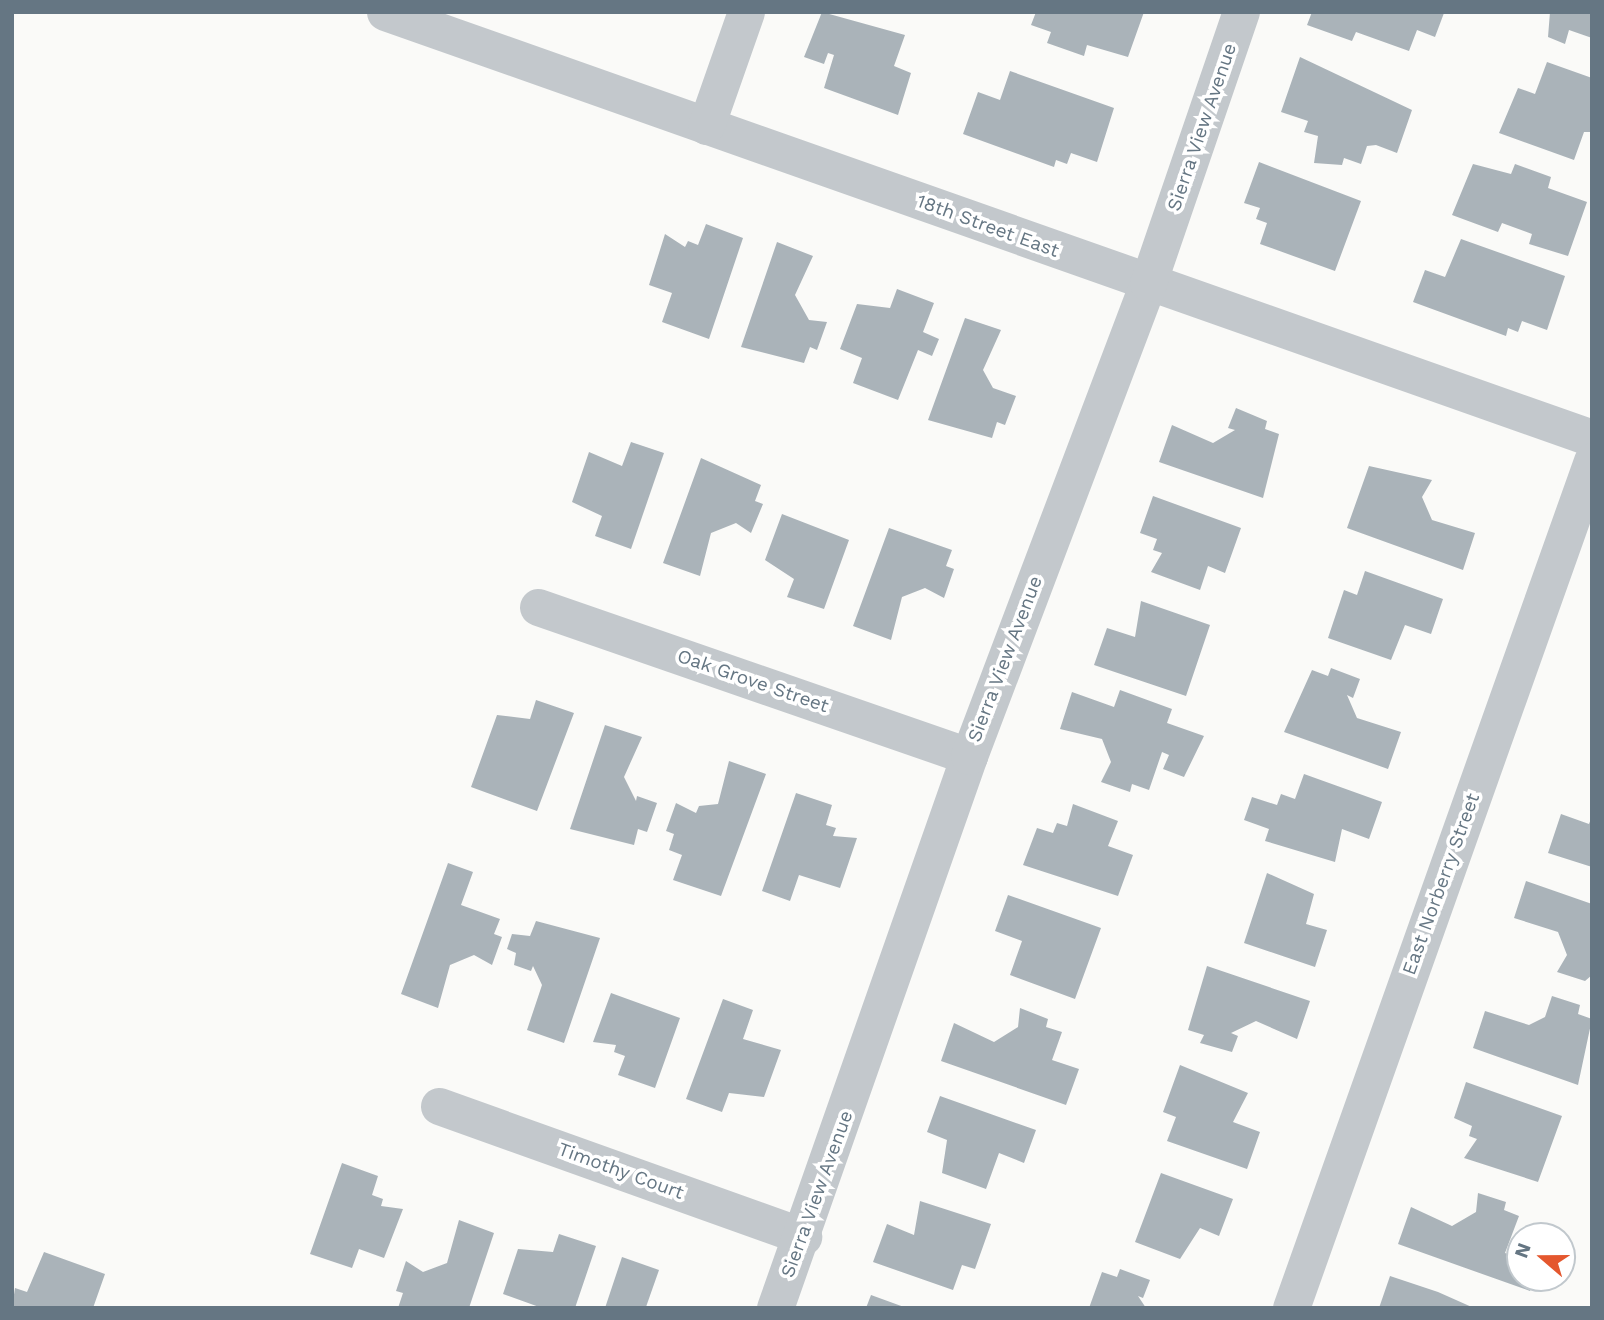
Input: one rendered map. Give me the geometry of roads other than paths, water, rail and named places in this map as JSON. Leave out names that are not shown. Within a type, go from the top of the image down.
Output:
[{"type":"street","name":"18th Street East","points":[[385,12],[1592,438]]},
{"type":"street","points":[[706,126],[746,12]]},
{"type":"street","name":"Sierra View Avenue","points":[[775,1308],[803,1236],[968,756],[1148,283],[1241,12]]},
{"type":"street","name":"East Norberry Street","points":[[1291,1308],[1592,461]]},
{"type":"street","name":"Oak Grove Street","points":[[538,607],[968,756]]},
{"type":"street","name":"Timothy Court","points":[[439,1106],[803,1236]]}]
